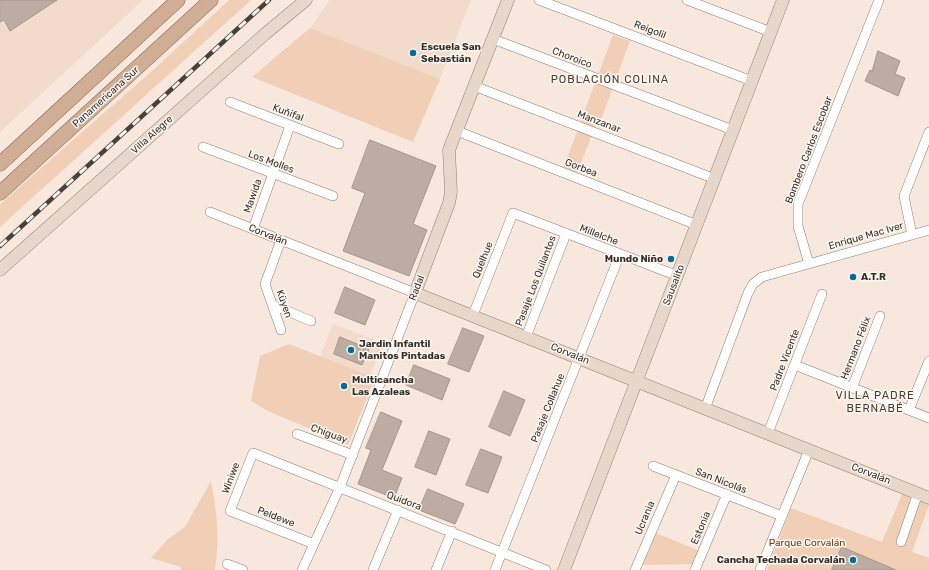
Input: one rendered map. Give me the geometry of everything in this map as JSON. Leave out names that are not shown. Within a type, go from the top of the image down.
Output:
[{"type":"main road","points":[[0,164],[178,0]]},
{"type":"main road","name":"Panamericana Sur","points":[[0,193],[211,0]]},
{"type":"street","name":"Villa Alegre","points":[[0,270],[306,0]]},
{"type":"street","name":"Radal","points":[[302,570],[353,455],[449,203],[451,192],[449,150],[508,0]]},
{"type":"street","name":"Reigolil","points":[[540,0],[752,81]]},
{"type":"street","points":[[687,0],[771,32]]},
{"type":"street","name":"Sausalito","points":[[564,570],[638,381],[783,0]]},
{"type":"street","name":"Bombero Carlos Escobar","points":[[809,264],[798,226],[798,204],[880,0]]},
{"type":"street","name":"Choroico","points":[[493,40],[733,130]]},
{"type":"street","name":"Manzanar","points":[[474,86],[715,179]]},
{"type":"street","name":"Kuñifal","points":[[230,102],[339,144]]},
{"type":"street","name":"Mawida","points":[[253,229],[290,126]]},
{"type":"street","name":"Gorbea","points":[[457,131],[697,225]]},
{"type":"street","points":[[912,235],[904,196],[929,132]]},
{"type":"street","name":"Los Molles","points":[[202,147],[333,196]]},
{"type":"street","name":"Corvalán","points":[[210,212],[473,315],[924,496]]},
{"type":"street","name":"Millelche","points":[[513,213],[678,276]]},
{"type":"street","name":"Quelhue","points":[[473,315],[513,213]]},
{"type":"street","name":"Enrique Mac Iver","points":[[809,264],[929,230]]},
{"type":"street","name":"Pasaje Los Quilantos","points":[[526,337],[566,234]]},
{"type":"street","name":"Küyen","points":[[281,240],[265,284],[281,330]]},
{"type":"street","name":"Pasaje Collahue","points":[[495,570],[620,254]]},
{"type":"street","points":[[706,409],[750,288],[762,278],[809,264]]},
{"type":"street","name":"Padre Vicente","points":[[768,433],[822,294]]},
{"type":"street","points":[[273,305],[311,321]]},
{"type":"street","name":"Hermano Félix","points":[[852,388],[880,316]]},
{"type":"street","points":[[909,410],[929,361]]},
{"type":"street","points":[[795,365],[929,418]]},
{"type":"street","name":"Chiguay","points":[[297,434],[353,455]]},
{"type":"street","points":[[760,570],[810,450]]},
{"type":"street","name":"Quidora","points":[[253,454],[503,551],[546,570]]},
{"type":"street","name":"Winiwe","points":[[230,511],[253,454]]},
{"type":"street","name":"San Nicolás","points":[[652,466],[782,516]]},
{"type":"street","name":"Ucrania","points":[[635,570],[676,475]]},
{"type":"street","name":"Estonia","points":[[695,570],[727,494]]},
{"type":"street","points":[[900,542],[924,496]]},
{"type":"street","points":[[373,570],[398,510]]},
{"type":"street","name":"Peldewe","points":[[230,511],[314,544]]},
{"type":"street","points":[[436,570],[452,531]]},
{"type":"street","points":[[226,564],[243,570]]},
{"type":"shaded area","points":[[0,0],[143,0],[0,132]]},
{"type":"shaded area","name":"Escuela San Sebastián","points":[[330,0],[471,0],[440,79],[310,28]]},
{"type":"shaded area","name":"Jardin Infantil Manitos Pintadas","points":[[333,324],[383,343],[370,376],[320,357]]},
{"type":"green space","points":[[229,0],[251,0],[0,227],[0,204],[151,72]]},
{"type":"green space","points":[[310,28],[440,79],[413,142],[252,77]]},
{"type":"green space","points":[[613,35],[630,41],[599,125],[596,124],[577,174],[563,169]]},
{"type":"green space","points":[[289,344],[375,378],[348,445],[268,411],[251,401],[260,356]]},
{"type":"green space","points":[[211,481],[217,525],[217,558],[215,570],[181,570],[181,567],[151,558],[168,539],[185,527]]},
{"type":"green space","name":"Parque Corvalán","points":[[902,494],[929,505],[912,552],[929,558],[929,570],[767,570],[791,508],[882,542]]},
{"type":"green space","points":[[656,533],[700,551],[695,564],[643,565]]},
{"type":"building","points":[[0,0],[57,0],[10,31],[4,20],[0,22]]},
{"type":"building","points":[[878,51],[900,61],[895,74],[905,78],[898,96],[865,81],[870,70],[872,71]]},
{"type":"building","points":[[370,140],[436,166],[413,224],[427,230],[409,276],[343,251],[365,193],[352,188]]},
{"type":"building","points":[[345,287],[375,300],[365,325],[335,313]]},
{"type":"building","points":[[463,328],[484,336],[469,372],[448,364]]},
{"type":"building","points":[[340,337],[369,349],[362,365],[334,354]]},
{"type":"building","points":[[414,365],[450,379],[442,400],[406,385]]},
{"type":"building","points":[[504,391],[525,400],[510,436],[489,427]]},
{"type":"building","points":[[381,412],[402,421],[382,470],[402,478],[394,498],[358,484],[371,450],[366,448]]},
{"type":"building","points":[[429,431],[450,439],[436,475],[415,467]]},
{"type":"building","points":[[481,449],[502,457],[488,493],[466,485]]},
{"type":"building","points":[[428,489],[464,504],[455,524],[419,510]]},
{"type":"building","name":"Cancha Techada Corvalán","points":[[842,547],[896,570],[832,570]]},
{"type":"railway","points":[[0,246],[269,0]]},
{"type":"place","name":"Escuela San Sebastián","points":[[413,53]]},
{"type":"place","name":"Mundo Niño","points":[[671,259]]},
{"type":"place","name":"A.T.R","points":[[853,277]]},
{"type":"place","name":"Jardin Infantil Manitos Pintadas","points":[[351,350]]},
{"type":"place","name":"Multicancha Las Azaleas","points":[[344,386]]},
{"type":"place","name":"Cancha Techada Corvalán","points":[[853,560]]},
{"type":"district","name":"POBLACIÓN COLINA","points":[[610,80]]},
{"type":"district","name":"VILLA PADRE BERNABÉ","points":[[875,402]]}]
